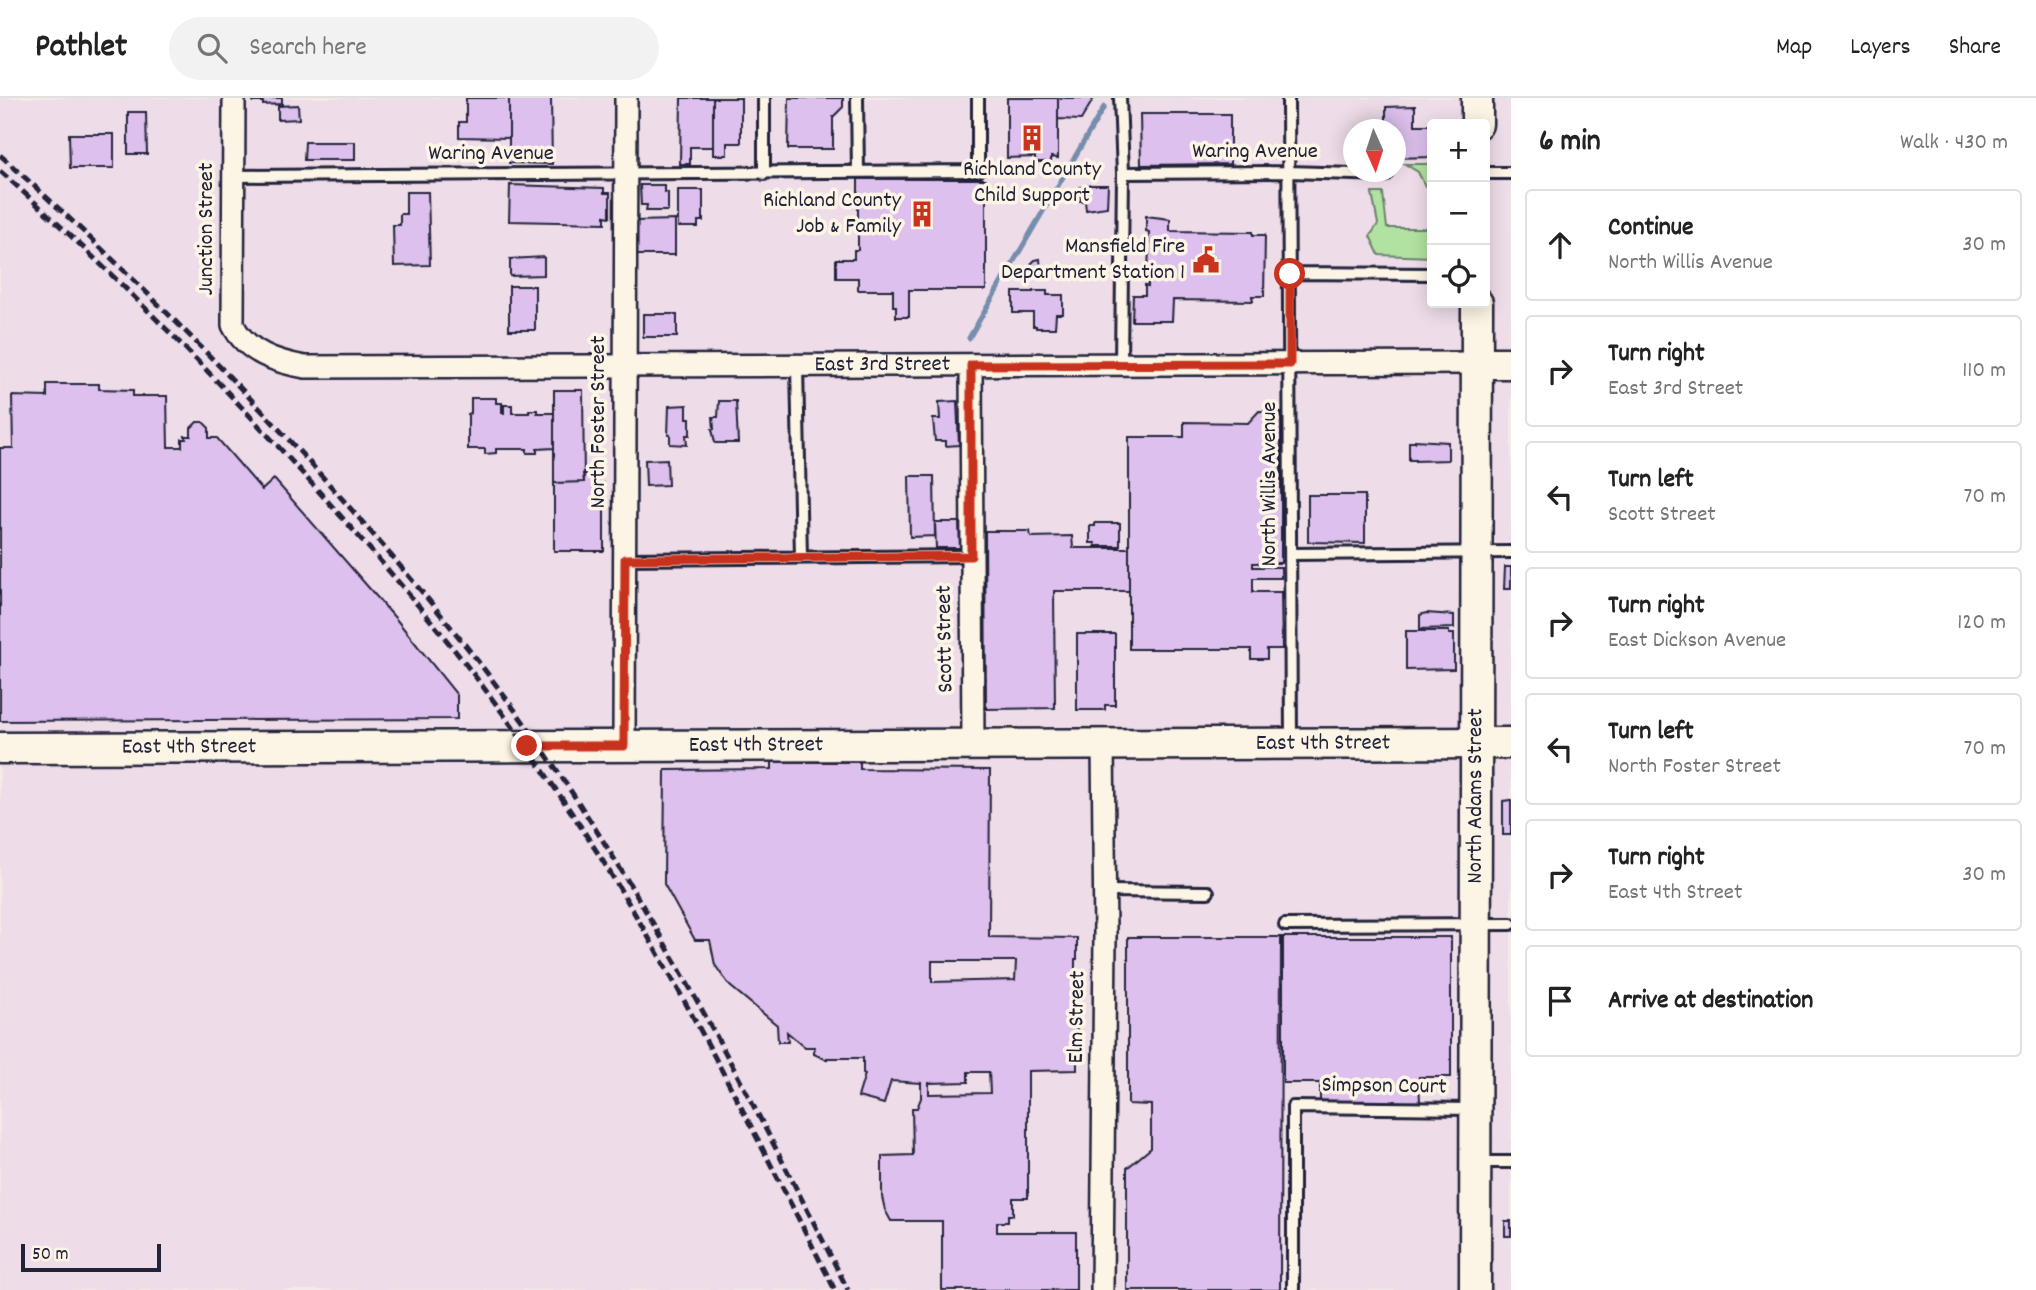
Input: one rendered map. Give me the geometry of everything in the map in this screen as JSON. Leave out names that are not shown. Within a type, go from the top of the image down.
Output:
[{"type":"main road","points":[[1477,98],[1477,119]]},
{"type":"main road","name":"North Adams Street","points":[[1475,1290],[1477,308]]},
{"type":"main road","name":"East 3rd Street","points":[[1478,363],[1511,363]]},
{"type":"main road","name":"East 4th Street","points":[[0,748],[1511,743]]},
{"type":"street","name":"Junction Street","points":[[234,98],[233,325],[245,342],[256,351]]},
{"type":"street","name":"North Foster Street","points":[[624,746],[626,98]]},
{"type":"street","name":"East 3rd Street","points":[[256,351],[305,367],[1478,363]]},
{"type":"street","name":"Scott Street","points":[[971,365],[973,745]]},
{"type":"street","name":"Elm Street","points":[[1102,1290],[1105,891],[1103,744]]},
{"type":"lane","points":[[764,98],[764,174]]},
{"type":"lane","points":[[857,98],[858,172]]},
{"type":"lane","name":"Waring Avenue","points":[[233,176],[978,172],[978,98]]},
{"type":"lane","points":[[1120,98],[1123,173],[1121,364]]},
{"type":"lane","name":"North Willis Avenue","points":[[1289,98],[1291,744]]},
{"type":"lane","name":"Waring Avenue","points":[[1123,173],[1343,174]]},
{"type":"lane","points":[[1490,173],[1511,173]]},
{"type":"lane","points":[[1290,274],[1427,274]]},
{"type":"lane","points":[[797,366],[801,556]]},
{"type":"lane","points":[[1292,554],[1511,552]]},
{"type":"lane","points":[[625,559],[971,556]]},
{"type":"lane","points":[[1105,891],[1208,892]]},
{"type":"lane","points":[[1285,925],[1511,924]]},
{"type":"lane","name":"Simpson Court","points":[[1293,1290],[1293,1107],[1476,1109]]},
{"type":"lane","points":[[1476,1162],[1511,1162]]},
{"type":"shaded area","points":[[0,98],[1511,98],[1511,1290],[0,1290]]},
{"type":"green space","points":[[1406,164],[1427,164],[1427,186],[1425,186],[1418,172]]},
{"type":"green space","points":[[1372,193],[1383,193],[1387,228],[1427,228],[1427,257],[1379,255],[1370,236],[1378,224]]},
{"type":"building","points":[[253,98],[282,98],[282,104],[263,105],[263,102],[253,102]]},
{"type":"building","points":[[466,98],[509,98],[509,138],[459,137],[459,122],[466,122]]},
{"type":"building","points":[[509,98],[551,98],[552,164],[509,163]]},
{"type":"building","points":[[681,98],[713,98],[713,147],[690,147],[690,164],[680,164]]},
{"type":"building","points":[[713,98],[741,98],[741,143],[727,143],[727,155],[713,155]]},
{"type":"building","points":[[789,98],[843,98],[843,107],[833,117],[833,149],[788,149]]},
{"type":"building","name":"Richland County Child Support","points":[[1007,98],[1058,98],[1058,158],[1051,157],[1051,162],[1035,162],[1035,157],[1007,158]]},
{"type":"building","points":[[1058,98],[1094,98],[1081,120],[1058,119]]},
{"type":"building","points":[[298,105],[299,119],[278,120],[278,106]]},
{"type":"building","points":[[1415,106],[1415,125],[1427,125],[1427,157],[1406,158],[1406,119],[1386,119],[1386,107]]},
{"type":"building","points":[[128,112],[146,112],[147,154],[128,154]]},
{"type":"building","points":[[1140,114],[1230,114],[1230,164],[1141,165]]},
{"type":"building","points":[[69,134],[114,134],[114,168],[70,168]]},
{"type":"building","points":[[305,142],[355,142],[355,160],[304,160]]},
{"type":"building","name":"Richland County Job & Family","points":[[858,179],[986,179],[986,290],[909,290],[909,317],[896,317],[893,290],[858,290],[858,278],[836,278],[836,259],[854,259],[854,250],[858,250]]},
{"type":"building","points":[[510,185],[604,188],[604,193],[610,193],[610,217],[605,216],[605,223],[509,221]]},
{"type":"building","points":[[640,185],[664,185],[664,192],[668,192],[668,211],[646,211],[647,205],[641,205]]},
{"type":"building","points":[[1108,185],[1107,207],[1086,210],[1085,201],[1080,201],[1080,187]]},
{"type":"building","points":[[678,190],[703,190],[703,221],[698,221],[698,227],[678,227]]},
{"type":"building","points":[[406,192],[428,192],[430,265],[394,266],[393,225],[400,225],[400,214],[406,214]]},
{"type":"building","name":"Mansfield Fire Department Station 1","points":[[1146,216],[1170,219],[1170,231],[1253,232],[1253,235],[1265,235],[1264,296],[1252,296],[1253,301],[1173,300],[1172,321],[1132,321],[1133,295],[1145,295],[1145,285],[1148,286],[1149,232],[1146,231]]},
{"type":"building","points":[[675,220],[675,255],[636,255],[635,221]]},
{"type":"building","points":[[544,257],[544,275],[510,276],[510,259]]},
{"type":"building","points":[[1040,259],[1041,270],[1031,270],[1031,264]]},
{"type":"building","points":[[509,286],[535,286],[535,330],[509,330]]},
{"type":"building","points":[[1047,291],[1047,295],[1063,295],[1063,314],[1056,314],[1055,328],[1033,326],[1033,313],[1013,313],[1013,292]]},
{"type":"building","points":[[643,314],[677,314],[677,337],[643,337]]},
{"type":"building","points":[[47,384],[99,384],[99,389],[133,390],[133,396],[167,396],[168,447],[182,447],[182,439],[191,436],[191,428],[197,422],[203,422],[209,428],[209,438],[217,438],[262,490],[274,479],[396,619],[457,695],[457,719],[0,721],[0,448],[13,448],[12,396],[47,397]]},
{"type":"building","points":[[554,390],[583,390],[584,482],[554,483]]},
{"type":"building","points":[[471,398],[496,398],[496,403],[502,403],[502,413],[504,405],[512,405],[512,413],[537,410],[537,413],[554,413],[554,448],[537,449],[537,453],[527,453],[527,449],[496,449],[496,453],[485,454],[485,449],[468,449]]},
{"type":"building","points":[[719,401],[736,401],[738,443],[715,443],[713,417],[718,417]]},
{"type":"building","points":[[957,401],[959,445],[946,446],[946,441],[935,441],[933,419],[940,419],[939,402]]},
{"type":"building","points":[[687,405],[690,435],[686,435],[687,445],[670,444],[669,406]]},
{"type":"building","points":[[1259,411],[1281,412],[1281,563],[1253,563],[1253,567],[1281,567],[1281,578],[1253,578],[1253,592],[1281,592],[1282,649],[1267,649],[1267,659],[1251,659],[1251,649],[1129,649],[1129,437],[1184,437],[1184,422],[1248,423]]},
{"type":"building","points":[[1409,442],[1448,442],[1448,460],[1409,460]]},
{"type":"building","points":[[667,459],[668,485],[646,486],[645,460]]},
{"type":"building","points":[[583,474],[593,474],[593,483],[604,483],[604,551],[554,551],[554,483],[584,482]]},
{"type":"building","points":[[909,476],[934,476],[935,536],[910,537]]},
{"type":"building","points":[[1308,495],[1365,495],[1365,543],[1308,542]]},
{"type":"building","points":[[935,522],[959,522],[960,548],[936,548]]},
{"type":"building","points":[[1095,523],[1120,523],[1120,546],[1095,546],[1095,543],[1090,543],[1090,526],[1095,526]]},
{"type":"building","points":[[985,531],[1030,531],[1031,537],[1072,536],[1073,548],[1129,548],[1129,591],[1054,591],[1055,708],[986,709]]},
{"type":"building","points":[[1505,567],[1511,567],[1511,589],[1504,589]]},
{"type":"building","points":[[1420,615],[1454,615],[1454,628],[1420,629]]},
{"type":"building","points":[[1406,631],[1449,631],[1449,634],[1454,634],[1454,669],[1406,670]]},
{"type":"building","points":[[1077,634],[1115,634],[1115,705],[1105,705],[1105,710],[1077,710]]},
{"type":"building","points":[[772,762],[860,762],[860,769],[990,770],[989,937],[1077,938],[1077,1070],[1028,1071],[1028,1198],[1013,1198],[1013,1215],[1008,1215],[1008,1222],[997,1222],[997,1232],[1076,1232],[1076,1290],[942,1290],[942,1221],[891,1221],[882,1197],[882,1156],[913,1155],[912,1108],[917,1108],[921,1098],[921,1083],[891,1081],[884,1104],[858,1097],[865,1074],[863,1058],[827,1060],[814,1054],[814,1047],[805,1047],[787,1032],[788,1042],[778,1042],[777,1025],[730,986],[715,965],[710,940],[695,940],[664,884],[665,770],[772,769]],"holes":[[[932,961],[1016,961],[1015,980],[932,982]],[[968,1072],[989,1072],[990,1093],[929,1094],[929,1083],[968,1082]]]},
{"type":"building","points":[[1511,800],[1511,835],[1503,835],[1503,801]]},
{"type":"building","points":[[1128,937],[1281,937],[1280,1290],[1127,1290],[1127,1168],[1151,1148],[1151,1105],[1128,1104]]},
{"type":"building","points":[[1283,937],[1451,937],[1451,1077],[1419,1077],[1420,1102],[1320,1102],[1320,1083],[1283,1083]]},
{"type":"building","points":[[1505,1221],[1511,1221],[1511,1236],[1505,1236]]},
{"type":"waterway","points":[[969,338],[1104,107]]},
{"type":"railway","points":[[0,155],[134,280],[262,411],[344,501],[495,683],[585,812],[666,945],[741,1082],[848,1290]]},
{"type":"railway","points":[[0,171],[132,295],[257,424],[388,570],[484,688],[572,814],[644,929],[728,1083],[835,1290]]},
{"type":"place","name":"Richland County Child Support","points":[[1032,138]]},
{"type":"place","name":"Richland County Job & Family","points":[[922,214]]},
{"type":"place","name":"Mansfield Fire Department Station 1","points":[[1206,260]]},
{"type":"route","points":[[527,746],[624,746],[625,559],[971,556],[971,365],[1290,364],[1290,274]]}]
